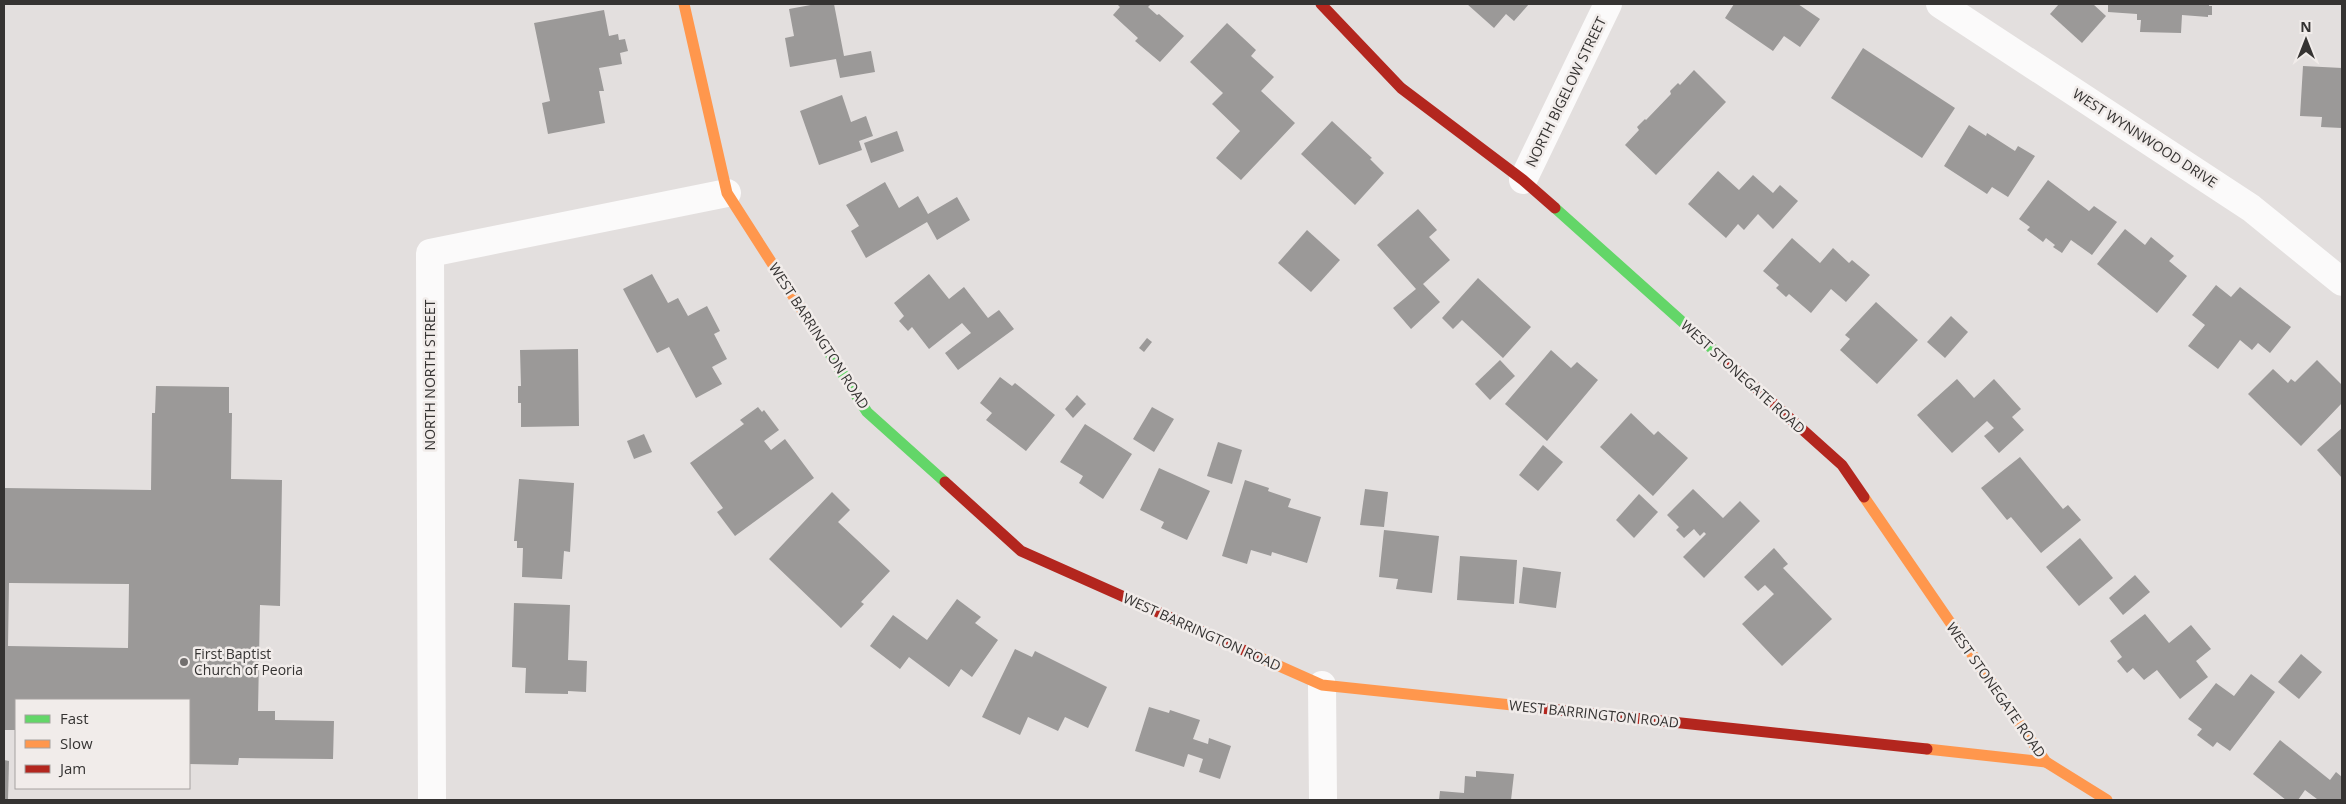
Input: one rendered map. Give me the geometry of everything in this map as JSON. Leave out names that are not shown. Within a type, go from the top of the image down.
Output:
[{"type":"street","name":"WEST BARRINGTON ROAD","points":[[684,4],[727,193],[867,412],[1021,551],[1322,685],[2046,762]]},
{"type":"street","name":"WEST STONEGATE ROAD","points":[[1321,4],[1401,88],[1523,180],[1842,465],[2046,762],[2107,800]]},
{"type":"street","name":"NORTH BIGELOW STREET","points":[[1523,180],[1608,4]]},
{"type":"street","name":"WEST WYNNWOOD DRIVE","points":[[1940,4],[2251,208],[2342,282]]},
{"type":"street","name":"NORTH NORTH STREET","points":[[432,800],[430,253],[727,193]]},
{"type":"street","points":[[1322,685],[1322,800]]},
{"type":"building","points":[[816,4],[834,4],[844,56],[871,51],[875,72],[840,78],[836,59],[790,67],[785,38],[794,36],[789,9]]},
{"type":"building","points":[[1117,4],[1151,4],[1148,7],[1184,36],[1160,62],[1135,41],[1138,38],[1113,15],[1120,7]]},
{"type":"building","points":[[1467,4],[1529,4],[1514,21],[1506,14],[1494,28]]},
{"type":"building","points":[[1734,4],[1798,4],[1820,19],[1800,47],[1784,36],[1773,51],[1725,18]]},
{"type":"building","points":[[2059,4],[2093,4],[2106,16],[2082,43],[2050,14]]},
{"type":"building","points":[[2108,4],[2209,4],[2209,6],[2212,6],[2212,15],[2208,15],[2208,17],[2182,15],[2181,33],[2140,32],[2141,20],[2137,20],[2137,14],[2108,12]]},
{"type":"building","points":[[604,10],[609,36],[618,34],[619,40],[625,39],[628,51],[620,53],[622,64],[599,68],[604,91],[599,91],[605,123],[548,134],[542,103],[550,101],[534,23]]},
{"type":"building","points":[[1227,23],[1256,50],[1251,56],[1274,77],[1261,91],[1295,123],[1241,180],[1216,158],[1240,131],[1212,104],[1223,93],[1190,62]]},
{"type":"building","points":[[1863,48],[1955,108],[1922,158],[1831,98]]},
{"type":"building","points":[[2303,66],[2342,68],[2342,128],[2321,127],[2322,117],[2300,116]]},
{"type":"building","points":[[1694,70],[1726,102],[1656,175],[1625,145],[1639,130],[1637,127],[1671,94],[1670,91],[1678,83],[1680,85]]},
{"type":"building","points":[[842,95],[851,122],[866,116],[873,136],[859,141],[862,150],[819,165],[800,111]]},
{"type":"building","points":[[1332,121],[1372,158],[1370,159],[1384,173],[1355,205],[1301,154]]},
{"type":"building","points":[[1969,125],[1986,136],[1987,133],[2015,151],[2018,146],[2035,156],[2008,197],[1992,187],[1987,194],[1944,166]]},
{"type":"building","points":[[897,131],[904,151],[871,163],[864,143]]},
{"type":"building","points":[[1718,171],[1739,190],[1753,175],[1773,193],[1780,185],[1798,201],[1773,229],[1758,214],[1744,230],[1738,224],[1726,238],[1688,204]]},
{"type":"building","points":[[2048,180],[2089,211],[2094,206],[2117,222],[2092,255],[2071,240],[2062,253],[2053,247],[2055,245],[2046,238],[2043,242],[2027,230],[2030,227],[2019,219]]},
{"type":"building","points":[[885,182],[899,208],[918,196],[928,214],[957,197],[970,220],[937,240],[927,222],[866,258],[851,231],[859,226],[846,205]]},
{"type":"building","points":[[1418,209],[1437,230],[1429,237],[1450,260],[1423,284],[1440,302],[1411,329],[1393,308],[1416,289],[1377,245]]},
{"type":"building","points":[[2125,229],[2145,245],[2151,237],[2174,256],[2169,261],[2187,276],[2157,313],[2097,264]]},
{"type":"building","points":[[1307,230],[1340,260],[1311,292],[1278,263]]},
{"type":"building","points":[[1792,238],[1820,263],[1833,248],[1849,263],[1852,260],[1870,275],[1846,302],[1831,289],[1811,313],[1789,294],[1786,297],[1776,288],[1779,285],[1763,271]]},
{"type":"building","points":[[652,274],[668,303],[678,298],[688,316],[707,306],[720,331],[714,334],[727,359],[712,367],[722,384],[696,398],[669,347],[657,353],[623,289]]},
{"type":"building","points":[[929,274],[949,299],[964,287],[988,318],[999,310],[1014,329],[958,370],[945,353],[971,333],[962,323],[929,349],[912,327],[908,331],[899,321],[904,316],[894,303]]},
{"type":"building","points":[[1478,278],[1531,327],[1503,358],[1462,320],[1453,329],[1442,318]]},
{"type":"building","points":[[2216,285],[2231,297],[2240,287],[2291,327],[2270,353],[2258,343],[2252,350],[2240,340],[2218,369],[2188,346],[2205,325],[2192,315]]},
{"type":"building","points":[[1876,302],[1918,340],[1877,384],[1840,350],[1850,339],[1845,335]]},
{"type":"building","points":[[1951,316],[1968,332],[1945,358],[1927,342]]},
{"type":"building","points":[[1147,338],[1152,342],[1144,352],[1139,348]]},
{"type":"building","points":[[578,349],[579,426],[521,427],[521,403],[518,403],[518,386],[521,386],[520,350]]},
{"type":"building","points":[[1551,350],[1571,368],[1577,362],[1598,380],[1547,441],[1505,404]]},
{"type":"building","points":[[1500,360],[1515,376],[1490,400],[1475,384]]},
{"type":"building","points":[[2317,360],[2342,385],[2342,403],[2301,446],[2248,394],[2273,369],[2288,383],[2291,379],[2295,382]]},
{"type":"building","points":[[1000,377],[1012,386],[1015,383],[1055,415],[1026,451],[986,420],[992,413],[980,403]]},
{"type":"building","points":[[1957,379],[1974,398],[1994,379],[2021,409],[2012,417],[2024,430],[1999,453],[1984,436],[1994,428],[1987,421],[1952,453],[1917,415]]},
{"type":"building","points":[[156,386],[229,387],[229,413],[232,413],[231,479],[282,480],[280,606],[260,605],[258,711],[275,711],[275,720],[334,721],[333,759],[239,758],[238,765],[190,764],[190,699],[15,699],[15,730],[4,730],[4,488],[151,490],[152,413],[155,413]],"holes":[[[9,583],[129,584],[128,648],[8,646]]]},
{"type":"building","points":[[1077,395],[1086,404],[1073,418],[1065,409]]},
{"type":"building","points":[[758,407],[762,412],[764,410],[779,430],[764,441],[771,450],[785,439],[814,478],[735,536],[717,512],[723,508],[690,463],[744,424],[740,420]]},
{"type":"building","points":[[1152,407],[1174,419],[1154,452],[1133,439]]},
{"type":"building","points":[[1631,413],[1654,435],[1658,431],[1688,458],[1653,496],[1600,447]]},
{"type":"building","points":[[1085,424],[1132,454],[1103,499],[1079,483],[1083,476],[1060,462]]},
{"type":"building","points":[[2342,428],[2342,478],[2317,450]]},
{"type":"building","points":[[644,434],[652,452],[634,459],[627,441]]},
{"type":"building","points":[[1218,442],[1242,450],[1232,484],[1207,476]]},
{"type":"building","points":[[1543,445],[1563,462],[1538,491],[1519,475]]},
{"type":"building","points":[[2020,457],[2063,509],[2068,505],[2081,520],[2041,553],[2011,517],[2007,520],[1981,488]]},
{"type":"building","points":[[1159,468],[1210,491],[1187,540],[1161,528],[1164,522],[1140,510]]},
{"type":"building","points":[[519,479],[574,483],[570,552],[564,551],[562,579],[522,577],[523,548],[517,548],[517,541],[514,541]]},
{"type":"building","points":[[1245,480],[1269,488],[1268,491],[1291,499],[1288,507],[1321,517],[1307,563],[1272,552],[1271,556],[1251,550],[1247,564],[1222,556]]},
{"type":"building","points":[[1365,489],[1388,492],[1384,527],[1360,525]]},
{"type":"building","points":[[1693,489],[1723,518],[1740,501],[1760,521],[1704,578],[1683,557],[1706,534],[1704,532],[1700,536],[1694,529],[1684,538],[1676,530],[1679,527],[1667,515]]},
{"type":"building","points":[[832,492],[850,510],[838,522],[890,571],[861,602],[864,604],[841,628],[769,559]]},
{"type":"building","points":[[1639,494],[1658,512],[1634,538],[1616,520]]},
{"type":"building","points":[[1384,530],[1439,536],[1432,593],[1396,589],[1398,579],[1379,577]]},
{"type":"building","points":[[2080,538],[2113,578],[2079,606],[2046,567]]},
{"type":"building","points":[[1774,548],[1788,564],[1783,568],[1832,619],[1782,666],[1742,624],[1774,594],[1765,585],[1758,591],[1744,577]]},
{"type":"building","points":[[1460,556],[1517,560],[1514,604],[1457,600]]},
{"type":"building","points":[[1523,567],[1561,572],[1556,608],[1519,603]]},
{"type":"building","points":[[2135,575],[2150,592],[2123,615],[2109,598]]},
{"type":"building","points":[[957,599],[981,617],[975,623],[998,640],[972,677],[961,669],[949,687],[909,657],[900,669],[870,646],[893,615],[927,640]]},
{"type":"building","points":[[514,603],[570,605],[568,660],[587,661],[586,692],[568,691],[568,694],[525,693],[526,668],[512,667]]},
{"type":"building","points":[[2145,614],[2169,643],[2191,625],[2211,649],[2196,661],[2208,677],[2180,699],[2157,670],[2144,680],[2133,668],[2127,673],[2117,661],[2122,657],[2110,641]]},
{"type":"building","points":[[1015,649],[1032,657],[1035,651],[1107,687],[1088,728],[1065,717],[1058,731],[1028,717],[1020,735],[982,717]]},
{"type":"building","points":[[2301,654],[2322,672],[2299,699],[2278,682]]},
{"type":"building","points":[[2251,674],[2275,692],[2230,751],[2217,742],[2213,747],[2197,735],[2202,729],[2188,719],[2216,683],[2234,696]]},
{"type":"building","points":[[1149,707],[1169,713],[1170,710],[1200,720],[1193,739],[1208,744],[1209,738],[1231,746],[1220,779],[1199,772],[1203,759],[1188,754],[1184,767],[1135,751]]},
{"type":"building","points":[[2280,740],[2330,780],[2336,772],[2342,777],[2342,800],[2316,800],[2305,790],[2298,800],[2286,800],[2253,774]]},
{"type":"building","points":[[4,760],[9,761],[8,800],[4,800]]},
{"type":"building","points":[[1476,771],[1514,774],[1511,800],[1439,800],[1440,791],[1464,793],[1465,776],[1476,777]]},
{"type":"traffic: fast","points":[[1555,208],[1726,361]]},
{"type":"traffic: fast","points":[[809,321],[867,412],[945,482]]},
{"type":"traffic: slow","points":[[684,4],[727,193],[809,321]]},
{"type":"traffic: slow","points":[[1864,497],[2046,762],[2107,800]]},
{"type":"traffic: slow","points":[[1259,657],[1322,685],[1531,707]]},
{"type":"traffic: slow","points":[[1927,749],[2046,762]]},
{"type":"traffic: jam","points":[[1321,4],[1401,88],[1523,180],[1555,208]]},
{"type":"traffic: jam","points":[[1726,361],[1842,465],[1864,497]]},
{"type":"traffic: jam","points":[[945,482],[1021,551],[1259,657]]},
{"type":"traffic: jam","points":[[1531,707],[1927,749]]},
{"type":"place","name":"First Baptist Church of Peoria","points":[[184,662]]}]
